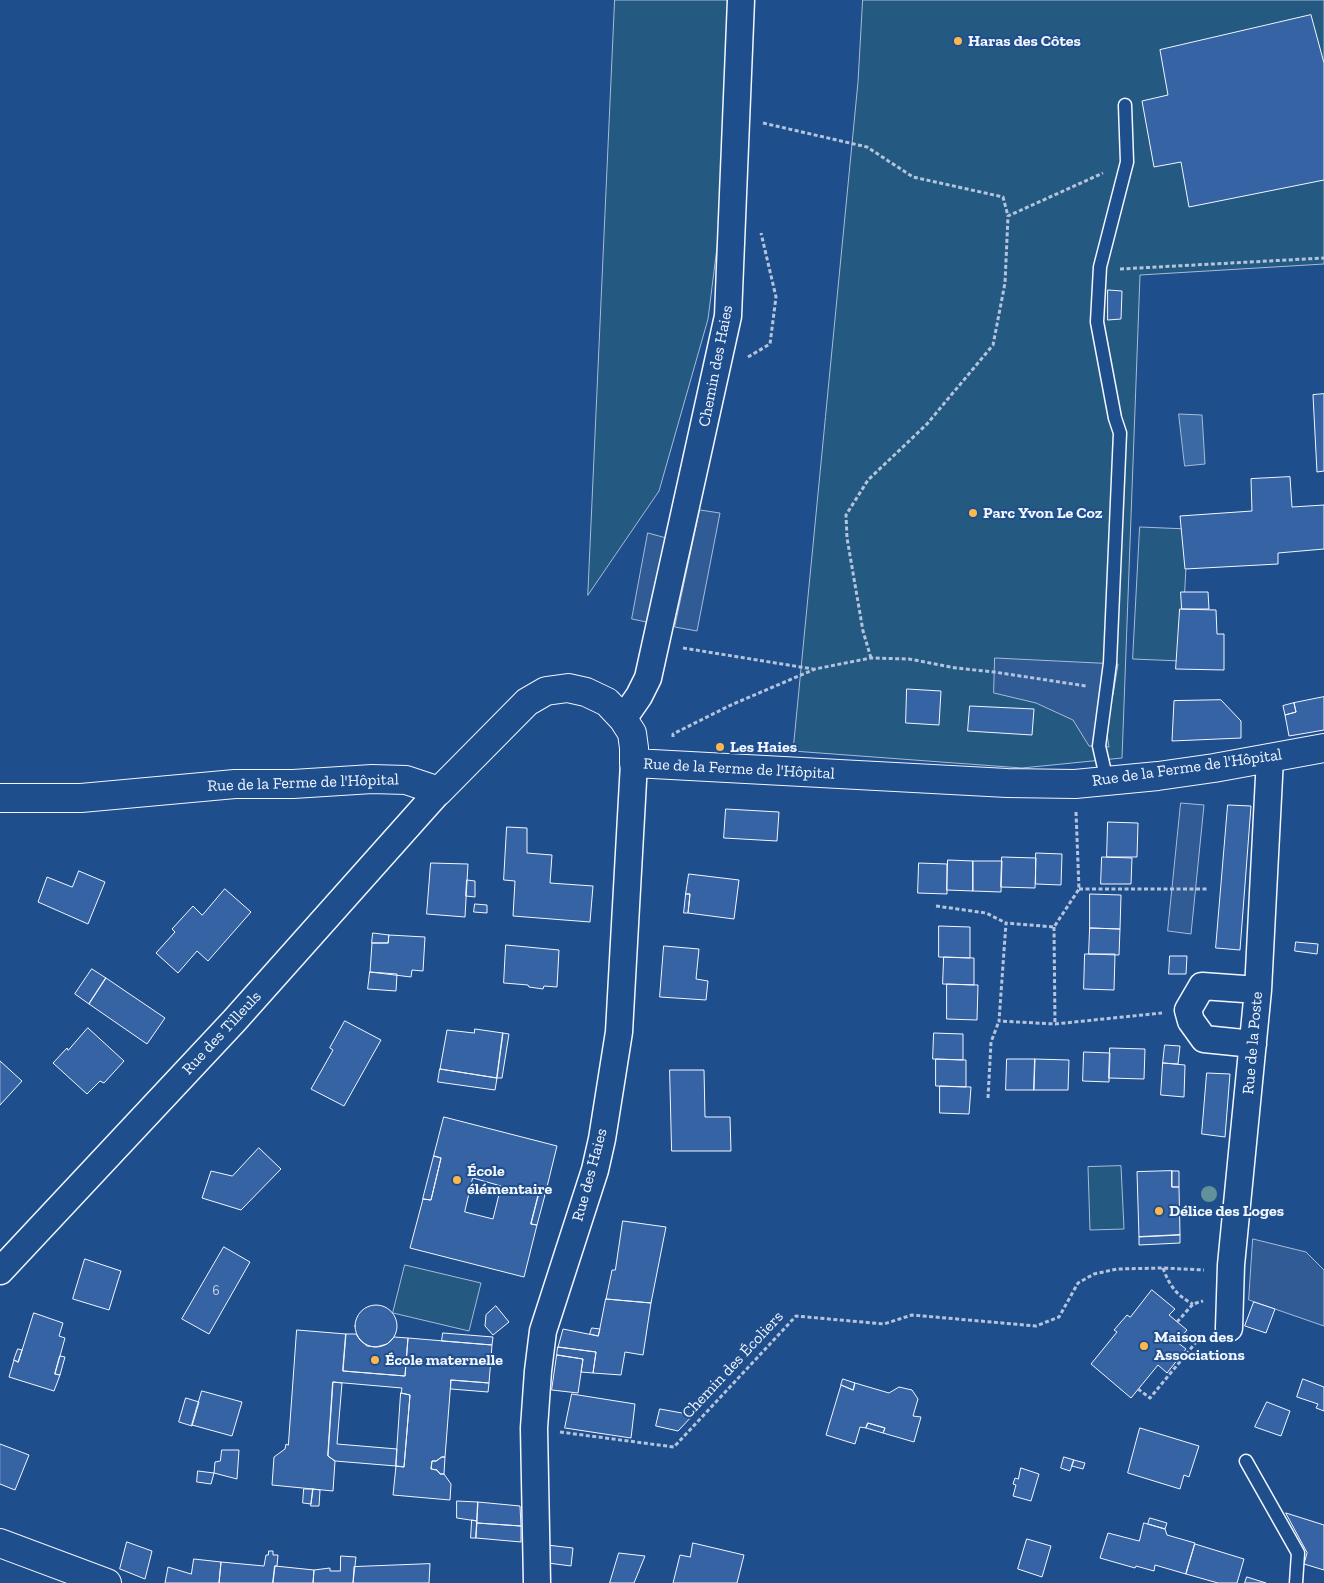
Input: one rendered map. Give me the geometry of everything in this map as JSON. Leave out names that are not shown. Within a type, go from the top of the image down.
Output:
[{"type":"street","name":"Chemin des Haies","points":[[623,719],[639,696],[648,678],[728,316],[742,0]]},
{"type":"street","name":"Rue de la Ferme de l'Hôpital","points":[[0,798],[81,798],[235,784],[293,784],[372,779],[406,780],[439,791],[527,702],[546,691],[568,688],[586,692],[607,702],[623,719],[632,733],[634,763],[1006,784],[1075,784],[1158,776],[1324,748]]},
{"type":"street","name":"Rue de la Poste","points":[[1230,1317],[1231,1265],[1258,990],[1270,758]]},
{"type":"street","name":"Rue des Haies","points":[[537,1583],[534,1428],[538,1371],[543,1331],[595,1170],[602,1139],[618,1032],[634,763]]},
{"type":"street","name":"Rue des Tilleuls","points":[[0,1271],[234,1021],[439,791]]},
{"type":"street","points":[[1253,1044],[1204,1039],[1191,1022],[1188,1010],[1202,986],[1258,990]]},
{"type":"street","points":[[0,1544],[107,1583]]},
{"type":"lane","points":[[1107,781],[1099,746],[1110,662],[1120,433],[1115,418],[1097,322],[1100,267],[1127,162],[1125,105]]},
{"type":"lane","points":[[1246,1461],[1298,1553],[1296,1583]]},
{"type":"path","points":[[757,121],[867,147],[913,177],[1003,197],[1008,216],[1005,283],[993,345],[927,424],[868,480],[846,515],[847,538],[861,622],[871,658]]},
{"type":"path","points":[[1008,216],[1127,162]]},
{"type":"path","points":[[1100,278],[1123,268],[1324,258]]},
{"type":"path","points":[[656,644],[815,669]]},
{"type":"path","points":[[668,765],[673,734],[731,705],[815,669],[871,658],[909,659],[956,668],[1106,689]]},
{"type":"path","points":[[1055,1024],[1054,927],[1079,889],[1075,784]]},
{"type":"path","points":[[1079,889],[1207,889]]},
{"type":"path","points":[[936,906],[986,913],[1006,923],[1054,927]]},
{"type":"path","points":[[988,1098],[991,1042],[999,1021],[1006,923]]},
{"type":"path","points":[[999,1021],[1055,1024],[1188,1010]]},
{"type":"path","name":"Chemin des Écoliers","points":[[534,1428],[674,1447],[796,1316],[884,1324],[912,1315],[1036,1326],[1059,1317],[1078,1283],[1094,1274],[1117,1269],[1163,1268],[1205,1270],[1231,1265]]},
{"type":"path","points":[[1163,1268],[1167,1279],[1177,1293],[1193,1304]]},
{"type":"path","points":[[1138,1389],[1150,1398],[1213,1321],[1230,1317]]},
{"type":"shaded area","points":[[615,0],[748,0],[708,319],[659,491],[588,595]]},
{"type":"shaded area","name":"Parc Yvon Le Coz","points":[[863,0],[1324,0],[1324,264],[1140,275],[1122,758],[1022,768],[793,751],[858,82]]},
{"type":"shaded area","points":[[1179,414],[1202,415],[1205,464],[1185,466]]},
{"type":"shaded area","points":[[700,510],[720,513],[697,631],[675,627]]},
{"type":"shaded area","points":[[1140,527],[1188,529],[1181,661],[1133,659]]},
{"type":"shaded area","points":[[648,533],[670,539],[651,623],[632,619]]},
{"type":"shaded area","points":[[995,658],[1118,664],[1113,695],[1108,702],[1105,723],[1109,747],[1089,746],[1073,720],[1036,703],[994,693]]},
{"type":"shaded area","points":[[1181,803],[1204,805],[1191,934],[1168,931]]},
{"type":"shaded area","points":[[1121,1166],[1124,1229],[1090,1230],[1088,1167]]},
{"type":"shaded area","points":[[1253,1239],[1306,1252],[1324,1270],[1324,1326],[1249,1300]]},
{"type":"shaded area","points":[[405,1265],[481,1283],[469,1331],[393,1313]]},
{"type":"building","points":[[1311,15],[1324,63],[1324,180],[1189,207],[1181,162],[1154,167],[1142,101],[1168,95],[1160,50]]},
{"type":"building","points":[[1108,290],[1122,291],[1121,319],[1108,320]]},
{"type":"building","points":[[1324,394],[1324,471],[1317,472],[1313,395]]},
{"type":"building","points":[[1290,477],[1292,507],[1324,505],[1324,549],[1278,553],[1278,564],[1185,569],[1180,516],[1252,511],[1251,479]]},
{"type":"building","points":[[1181,592],[1208,592],[1209,609],[1182,609]]},
{"type":"building","points":[[1180,609],[1216,610],[1217,634],[1224,634],[1224,670],[1176,669]]},
{"type":"building","points":[[907,689],[941,691],[939,725],[906,723]]},
{"type":"building","points":[[1324,697],[1324,730],[1289,736],[1285,715],[1296,712],[1294,703]]},
{"type":"building","points":[[1221,700],[1241,721],[1241,738],[1172,741],[1174,701]]},
{"type":"building","points":[[1294,703],[1296,712],[1285,715],[1283,706]]},
{"type":"building","points":[[970,706],[1034,709],[1032,735],[968,731]]},
{"type":"building","points":[[1228,805],[1251,806],[1240,950],[1216,948]]},
{"type":"building","points":[[726,809],[779,812],[777,841],[724,838]]},
{"type":"building","points":[[1108,822],[1138,823],[1137,857],[1107,857]]},
{"type":"building","points":[[507,827],[527,828],[527,853],[552,855],[550,883],[593,886],[590,922],[513,916],[515,881],[504,880]]},
{"type":"building","points":[[1036,853],[1062,854],[1061,885],[1036,884]]},
{"type":"building","points":[[1002,857],[1036,858],[1035,888],[1001,887]]},
{"type":"building","points":[[1102,857],[1132,858],[1131,884],[1101,884]]},
{"type":"building","points":[[948,860],[973,861],[973,891],[947,890]]},
{"type":"building","points":[[973,861],[1002,861],[1001,892],[973,891]]},
{"type":"building","points":[[431,863],[468,864],[465,917],[427,914]]},
{"type":"building","points":[[919,863],[947,864],[947,894],[918,893]]},
{"type":"building","points":[[79,871],[105,882],[88,924],[38,902],[47,877],[72,887]]},
{"type":"building","points":[[689,874],[739,880],[734,919],[688,913],[690,894],[686,894]]},
{"type":"building","points":[[467,880],[475,881],[475,897],[466,896]]},
{"type":"building","points":[[225,889],[251,912],[208,961],[197,951],[178,973],[156,953],[175,932],[172,929],[193,906],[202,915]]},
{"type":"building","points":[[686,894],[690,894],[688,913],[684,913]]},
{"type":"building","points":[[1090,894],[1121,895],[1120,929],[1090,928]]},
{"type":"building","points":[[475,904],[487,905],[487,913],[474,912]]},
{"type":"building","points":[[939,926],[970,927],[970,958],[939,957]]},
{"type":"building","points":[[1090,928],[1120,929],[1119,955],[1089,954]]},
{"type":"building","points":[[373,933],[389,935],[388,943],[372,943]]},
{"type":"building","points":[[389,935],[425,937],[423,971],[412,970],[411,977],[370,972],[372,943],[388,943]]},
{"type":"building","points":[[1296,942],[1318,944],[1317,954],[1295,951]]},
{"type":"building","points":[[506,945],[559,950],[557,987],[544,986],[543,989],[529,987],[528,985],[504,983]]},
{"type":"building","points":[[664,946],[699,949],[696,979],[708,981],[706,1000],[660,997]]},
{"type":"building","points":[[1085,954],[1115,954],[1114,990],[1084,989]]},
{"type":"building","points":[[1170,956],[1187,956],[1186,974],[1169,974]]},
{"type":"building","points":[[944,957],[974,958],[974,985],[943,984]]},
{"type":"building","points":[[92,969],[106,978],[89,1004],[75,994]]},
{"type":"building","points":[[370,972],[397,974],[396,991],[368,989]]},
{"type":"building","points":[[106,978],[165,1018],[147,1044],[89,1004]]},
{"type":"building","points":[[947,984],[978,985],[977,1020],[947,1019]]},
{"type":"building","points":[[345,1021],[381,1040],[344,1106],[311,1089],[333,1050],[330,1048]]},
{"type":"building","points":[[88,1028],[124,1061],[104,1083],[100,1081],[87,1094],[53,1063]]},
{"type":"building","points":[[475,1029],[503,1033],[497,1078],[440,1069],[447,1030],[474,1033]]},
{"type":"building","points":[[503,1033],[509,1034],[502,1078],[497,1078]]},
{"type":"building","points":[[934,1033],[963,1034],[963,1060],[933,1059]]},
{"type":"building","points":[[1165,1045],[1180,1046],[1178,1064],[1163,1063]]},
{"type":"building","points":[[1110,1048],[1145,1049],[1144,1079],[1109,1078]]},
{"type":"building","points":[[1084,1052],[1110,1053],[1109,1082],[1083,1081]]},
{"type":"building","points":[[936,1059],[966,1060],[966,1087],[936,1086]]},
{"type":"building","points":[[1007,1059],[1035,1059],[1034,1090],[1006,1090]]},
{"type":"building","points":[[1035,1059],[1069,1060],[1068,1090],[1034,1090]]},
{"type":"building","points":[[0,1061],[22,1081],[0,1105]]},
{"type":"building","points":[[1163,1063],[1185,1065],[1184,1097],[1161,1095]]},
{"type":"building","points":[[440,1069],[497,1078],[495,1090],[438,1082]]},
{"type":"building","points":[[670,1070],[704,1070],[705,1117],[730,1117],[731,1151],[672,1151]]},
{"type":"building","points":[[1207,1073],[1230,1074],[1225,1137],[1202,1134]]},
{"type":"building","points":[[940,1086],[971,1087],[969,1114],[940,1113]]},
{"type":"building","points":[[444,1117],[557,1146],[545,1195],[539,1193],[531,1224],[537,1225],[524,1277],[410,1248],[423,1199],[431,1200],[441,1158],[434,1156]],"holes":[[[473,1178],[501,1186],[493,1219],[465,1212]]]},
{"type":"building","points":[[259,1148],[281,1169],[241,1210],[202,1198],[211,1171],[232,1176]]},
{"type":"building","points":[[434,1156],[441,1158],[431,1200],[423,1199]]},
{"type":"building","points":[[1172,1171],[1179,1171],[1179,1187],[1172,1187]]},
{"type":"building","name":"Délice des Loges","points":[[1172,1171],[1172,1187],[1179,1187],[1180,1235],[1139,1237],[1137,1172]]},
{"type":"building","points":[[539,1193],[545,1195],[537,1225],[531,1224]]},
{"type":"building","points":[[623,1221],[666,1227],[651,1303],[606,1299],[612,1270],[615,1270]]},
{"type":"building","points":[[1180,1235],[1180,1243],[1139,1245],[1139,1237]]},
{"type":"building","points":[[224,1247],[250,1262],[209,1334],[182,1319]]},
{"type":"building","points":[[85,1259],[121,1271],[109,1310],[73,1299]]},
{"type":"building","name":"Maison des Associations","points":[[1152,1290],[1175,1309],[1169,1315],[1187,1330],[1177,1342],[1186,1349],[1167,1373],[1158,1365],[1131,1398],[1091,1364],[1117,1332],[1114,1330],[1127,1315],[1130,1317]]},
{"type":"building","points":[[606,1299],[651,1303],[643,1355],[625,1352],[621,1375],[593,1373],[596,1352],[558,1347],[563,1329],[598,1336]]},
{"type":"building","points":[[1254,1302],[1275,1309],[1266,1333],[1245,1326]]},
{"type":"building","points":[[380,1305],[388,1308],[394,1314],[397,1326],[394,1338],[388,1344],[372,1347],[364,1344],[358,1338],[355,1322],[358,1314],[364,1308]]},
{"type":"building","points":[[496,1306],[509,1322],[493,1335],[485,1326],[486,1315]]},
{"type":"building","points":[[34,1313],[63,1323],[59,1336],[65,1338],[55,1374],[60,1375],[54,1391],[9,1377],[14,1360],[18,1362]]},
{"type":"building","points":[[592,1328],[600,1329],[598,1336],[590,1334]]},
{"type":"building","points":[[297,1330],[346,1334],[343,1371],[405,1376],[408,1338],[492,1345],[489,1383],[451,1380],[445,1457],[432,1461],[431,1469],[444,1474],[451,1484],[450,1500],[393,1495],[396,1466],[404,1467],[410,1395],[401,1393],[402,1388],[333,1382],[328,1456],[335,1461],[333,1491],[272,1485],[274,1457],[285,1449],[286,1444],[288,1445]]},
{"type":"building","points":[[443,1333],[493,1337],[492,1345],[442,1341]]},
{"type":"building","points":[[346,1334],[356,1334],[367,1346],[376,1347],[387,1344],[394,1337],[408,1338],[405,1376],[343,1371]]},
{"type":"building","points":[[558,1347],[596,1352],[593,1373],[581,1372],[583,1359],[557,1355]]},
{"type":"building","points":[[18,1349],[22,1350],[18,1362],[14,1360]]},
{"type":"building","points":[[557,1355],[583,1359],[578,1393],[552,1390]]},
{"type":"building","points":[[60,1356],[65,1357],[60,1375],[55,1374]]},
{"type":"building","points":[[843,1379],[855,1383],[853,1390],[841,1385]]},
{"type":"building","points":[[1303,1379],[1324,1387],[1324,1411],[1316,1408],[1318,1404],[1297,1397]]},
{"type":"building","points":[[451,1380],[489,1383],[488,1392],[451,1389]]},
{"type":"building","points":[[333,1382],[342,1383],[337,1444],[397,1449],[396,1466],[335,1461],[328,1456]]},
{"type":"building","points":[[855,1383],[889,1393],[899,1387],[912,1390],[918,1399],[913,1416],[921,1417],[914,1442],[883,1433],[885,1428],[868,1423],[866,1428],[860,1427],[855,1444],[826,1435],[841,1385],[853,1390]]},
{"type":"building","points":[[202,1391],[242,1402],[232,1436],[192,1425]]},
{"type":"building","points":[[401,1393],[410,1395],[404,1467],[396,1466]]},
{"type":"building","points":[[572,1394],[635,1404],[631,1438],[565,1428]]},
{"type":"building","points":[[186,1398],[199,1402],[192,1426],[179,1422]]},
{"type":"building","points":[[1267,1402],[1290,1411],[1281,1436],[1255,1427]]},
{"type":"building","points":[[660,1409],[693,1415],[678,1431],[656,1426]]},
{"type":"building","points":[[868,1423],[885,1428],[883,1433],[866,1428]]},
{"type":"building","points":[[1140,1428],[1199,1446],[1189,1477],[1184,1475],[1180,1489],[1128,1473]]},
{"type":"building","points":[[0,1444],[29,1455],[15,1490],[0,1484]]},
{"type":"building","points":[[222,1450],[239,1450],[237,1479],[214,1473],[215,1462],[220,1461]]},
{"type":"building","points":[[445,1457],[444,1474],[440,1474],[437,1470],[431,1469],[432,1461]]},
{"type":"building","points":[[1064,1457],[1074,1460],[1070,1471],[1061,1468]]},
{"type":"building","points":[[1074,1460],[1085,1463],[1083,1469],[1072,1466]]},
{"type":"building","points":[[1021,1468],[1039,1474],[1031,1501],[1013,1496],[1016,1485],[1013,1484],[1015,1478],[1018,1479]]},
{"type":"building","points":[[198,1471],[214,1473],[211,1484],[197,1482]]},
{"type":"building","points":[[304,1489],[313,1489],[311,1504],[303,1503]]},
{"type":"building","points":[[313,1489],[320,1490],[319,1506],[311,1506]]},
{"type":"building","points":[[457,1501],[478,1502],[477,1521],[457,1518]]},
{"type":"building","points":[[478,1502],[520,1506],[521,1526],[477,1523]]},
{"type":"building","points":[[1286,1513],[1324,1525],[1324,1570],[1304,1564],[1307,1553]]},
{"type":"building","points":[[1150,1518],[1167,1523],[1165,1529],[1148,1524]]},
{"type":"building","points":[[472,1520],[477,1521],[476,1538],[471,1538]]},
{"type":"building","points":[[477,1523],[521,1526],[521,1542],[476,1538]]},
{"type":"building","points":[[1144,1523],[1165,1529],[1167,1535],[1195,1543],[1186,1574],[1155,1565],[1154,1571],[1136,1566],[1135,1568],[1100,1558],[1108,1533],[1139,1541]]},
{"type":"building","points":[[1027,1539],[1051,1546],[1042,1577],[1018,1569]]},
{"type":"building","points":[[127,1542],[152,1551],[145,1579],[120,1569]]},
{"type":"building","points":[[693,1543],[744,1555],[737,1583],[673,1583],[680,1555],[690,1557]]},
{"type":"building","points":[[1195,1544],[1244,1559],[1237,1583],[1218,1583],[1186,1574]]},
{"type":"building","points":[[547,1545],[573,1548],[571,1566],[548,1563]]},
{"type":"building","points":[[269,1551],[273,1551],[273,1555],[278,1555],[273,1583],[219,1583],[221,1562],[264,1566],[266,1555],[268,1555]]},
{"type":"building","points":[[619,1553],[645,1556],[634,1583],[610,1583]]},
{"type":"building","points":[[341,1556],[356,1557],[353,1583],[313,1583],[314,1570],[330,1568],[330,1571],[340,1571]]},
{"type":"building","points":[[194,1559],[221,1562],[219,1583],[165,1583],[168,1567],[191,1574]]},
{"type":"building","points":[[430,1564],[429,1583],[353,1583],[354,1567]]},
{"type":"building","points":[[275,1566],[314,1570],[313,1583],[273,1583]]},
{"type":"building","points":[[1247,1577],[1266,1583],[1245,1583]]},
{"type":"place","name":"Haras des Côtes","points":[[958,41]]},
{"type":"place","name":"Parc Yvon Le Coz","points":[[973,513]]},
{"type":"place","name":"Les Haies","points":[[720,747]]},
{"type":"place","name":"École élémentaire","points":[[457,1180]]},
{"type":"place","name":"Délice des Loges","points":[[1159,1211]]},
{"type":"place","name":"Maison des Associations","points":[[1144,1346]]},
{"type":"place","name":"École maternelle","points":[[375,1360]]}]
